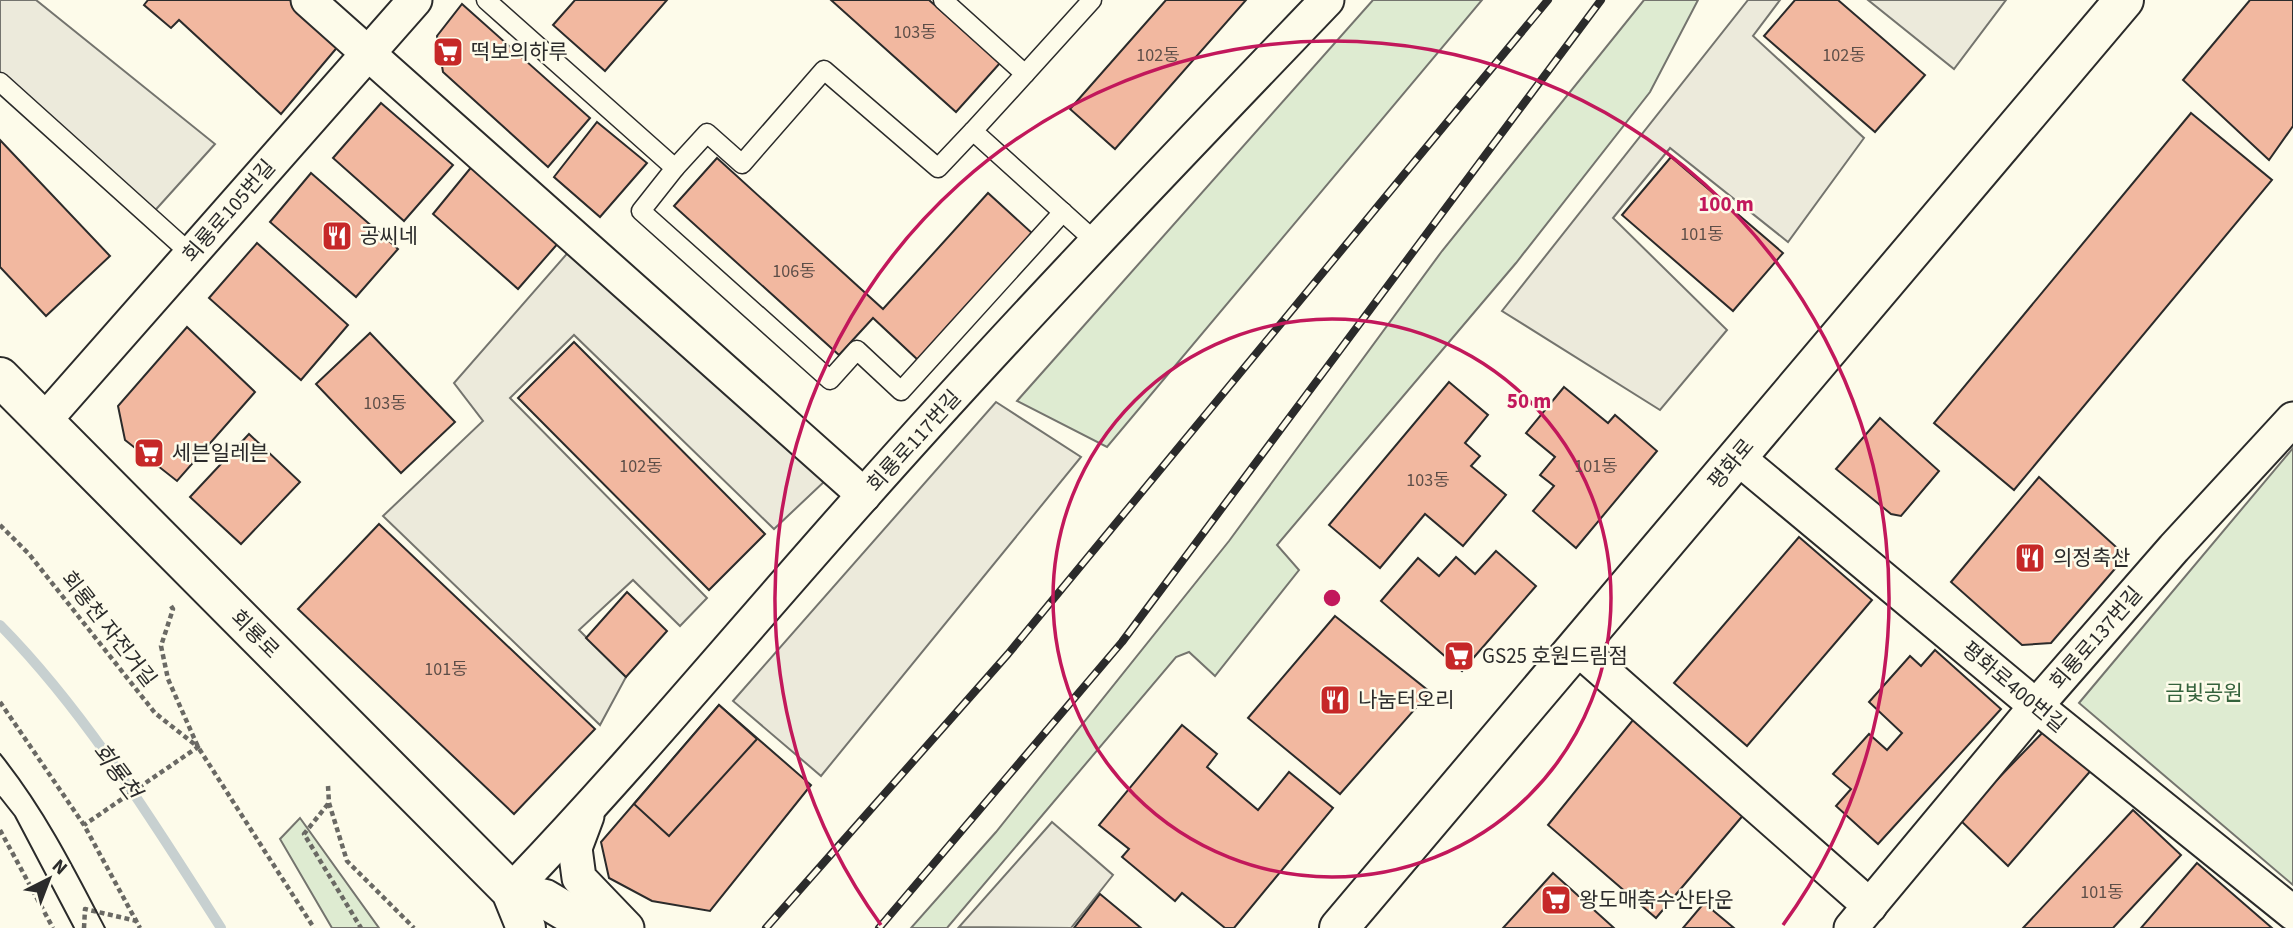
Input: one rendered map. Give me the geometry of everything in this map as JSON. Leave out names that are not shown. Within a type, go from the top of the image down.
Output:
[{"type":"main road","name":"평화로","points":[[1339,928],[2124,0]]},
{"type":"main road","name":"회룡로","points":[[0,377],[511,891],[526,928]]},
{"type":"main road","points":[[511,891],[545,899],[594,928]]},
{"type":"street","points":[[308,0],[864,495]]},
{"type":"street","name":"회룡로105번길","points":[[44,421],[415,0]]},
{"type":"street","name":"회룡로117번길","points":[[511,891],[592,805],[864,495],[1096,242],[1326,0]]},
{"type":"street","name":"회룡로137번길","points":[[1861,917],[2036,706],[2293,419]]},
{"type":"street","name":"평화로400번길","points":[[1737,457],[2036,706],[2293,913]]},
{"type":"street","points":[[1576,647],[1861,917]]},
{"type":"street","points":[[592,805],[575,848],[579,878],[627,928]]},
{"type":"lane","points":[[486,0],[675,169]]},
{"type":"lane","points":[[943,0],[1025,74]]},
{"type":"lane","points":[[1063,212],[901,391],[857,350],[831,380],[640,211],[707,133],[742,164],[824,71],[938,168],[1092,0]]},
{"type":"lane","points":[[0,82],[191,254]]},
{"type":"lane","points":[[974,131],[1096,242]]},
{"type":"path","name":"회룡천 자전거길","points":[[0,525],[29,554],[155,713],[198,747]]},
{"type":"path","name":"회룡천 자전거길","points":[[173,608],[161,646],[168,679],[198,747],[314,928]]},
{"type":"path","points":[[0,702],[84,825],[140,928]]},
{"type":"path","points":[[84,825],[198,747]]},
{"type":"path","points":[[328,786],[329,803],[347,861],[414,928]]},
{"type":"path","points":[[329,803],[304,834],[361,928]]},
{"type":"path","points":[[0,830],[53,928]]},
{"type":"path","points":[[84,928],[85,909],[137,921]]},
{"type":"green space","points":[[1373,0],[1482,0],[1107,447],[1017,401]]},
{"type":"green space","points":[[1644,0],[1698,0],[1650,92],[1516,263],[1277,545],[1299,570],[1215,676],[1189,652],[1176,657],[947,928],[911,928],[996,832],[1229,541],[1442,251]]},
{"type":"green space","name":"금빛공원","points":[[2293,448],[2293,885],[2079,703]]},
{"type":"green space","points":[[300,818],[379,928],[332,928],[280,839]]},
{"type":"shaded area","points":[[0,0],[36,0],[215,144],[150,216],[0,82]]},
{"type":"shaded area","points":[[1748,0],[1780,0],[1753,36],[1864,138],[1788,242],[1670,148],[1613,218],[1727,330],[1660,410],[1502,311]]},
{"type":"shaded area","points":[[1868,0],[2006,0],[1954,69]]},
{"type":"shaded area","points":[[572,248],[827,479],[774,529],[574,335],[510,398],[707,598],[680,626],[633,580],[579,630],[626,677],[600,725],[383,516],[483,421],[454,383]]},
{"type":"shaded area","points":[[996,402],[1081,457],[821,776],[733,701]]},
{"type":"shaded area","points":[[1052,822],[1113,875],[1071,928],[959,927]]},
{"type":"building","points":[[148,0],[290,0],[340,44],[281,114],[179,20],[171,28],[144,5]]},
{"type":"building","points":[[575,0],[667,0],[605,71],[553,25]]},
{"type":"building","points":[[831,0],[929,0],[1000,63],[956,112]]},
{"type":"building","points":[[1166,0],[1246,0],[1115,149],[1070,109]]},
{"type":"building","points":[[1795,0],[1838,0],[1925,75],[1875,132],[1764,36]]},
{"type":"building","points":[[2250,0],[2293,0],[2293,126],[2269,160],[2183,80]]},
{"type":"building","points":[[462,4],[590,118],[548,167],[443,72],[437,36]]},
{"type":"building","points":[[381,103],[453,165],[404,221],[333,158]]},
{"type":"building","points":[[2191,113],[2272,180],[2014,490],[1934,423]]},
{"type":"building","points":[[597,122],[647,163],[600,217],[554,177]]},
{"type":"building","points":[[0,140],[110,256],[46,316],[0,267]]},
{"type":"building","points":[[1671,157],[1783,253],[1733,311],[1622,215]]},
{"type":"building","points":[[717,158],[883,309],[988,193],[1033,234],[918,360],[873,318],[839,355],[674,206]]},
{"type":"building","points":[[473,165],[560,241],[518,289],[433,214]]},
{"type":"building","points":[[311,173],[398,249],[356,297],[270,222]]},
{"type":"building","points":[[257,243],[348,325],[301,380],[209,298]]},
{"type":"building","points":[[187,327],[255,392],[177,481],[125,440],[118,406]]},
{"type":"building","points":[[370,333],[455,422],[401,473],[316,384]]},
{"type":"building","points":[[574,342],[765,534],[709,590],[518,398]]},
{"type":"building","points":[[1449,382],[1488,415],[1465,443],[1480,456],[1471,466],[1506,495],[1463,546],[1425,514],[1380,568],[1329,525]]},
{"type":"building","points":[[1564,387],[1608,423],[1615,415],[1657,451],[1576,548],[1533,511],[1554,486],[1540,475],[1555,457],[1526,433]]},
{"type":"building","points":[[1880,418],[1939,471],[1901,516],[1891,514],[1836,469]]},
{"type":"building","points":[[249,434],[300,482],[241,544],[190,497]]},
{"type":"building","points":[[2039,477],[2126,556],[2051,643],[2022,645],[1951,582]]},
{"type":"building","points":[[379,524],[595,729],[514,814],[298,609]]},
{"type":"building","points":[[1799,537],[1872,600],[1747,746],[1674,683]]},
{"type":"building","points":[[1496,551],[1536,586],[1462,671],[1381,601],[1418,558],[1439,576],[1456,557],[1475,574]]},
{"type":"building","points":[[627,592],[667,631],[626,677],[586,638]]},
{"type":"building","points":[[1335,616],[1430,692],[1340,794],[1248,718]]},
{"type":"building","points":[[1935,650],[2001,709],[1878,844],[1836,806],[1851,789],[1833,774],[1869,734],[1887,750],[1902,733],[1869,702],[1910,656],[1921,666]]},
{"type":"building","points":[[719,705],[811,785],[710,911],[652,901],[609,878],[601,842]]},
{"type":"building","points":[[719,705],[757,739],[669,836],[634,804]]},
{"type":"building","points":[[1633,720],[1745,813],[1656,918],[1548,825]]},
{"type":"building","points":[[1182,725],[1217,754],[1207,767],[1258,810],[1289,772],[1333,808],[1234,928],[1225,928],[1182,893],[1175,901],[1122,857],[1129,849],[1099,825]]},
{"type":"building","points":[[2047,728],[2093,768],[2008,866],[1959,819]]},
{"type":"building","points":[[2133,810],[2181,855],[2113,928],[2023,928]]},
{"type":"building","points":[[2197,863],[2272,928],[2141,928]]},
{"type":"building","name":"왕도매축수산타운","points":[[1553,873],[1614,928],[1503,928]]},
{"type":"building","points":[[1100,894],[1141,928],[1074,928]]},
{"type":"building","points":[[1704,903],[1734,928],[1683,928]]},
{"type":"waterway","name":"회룡천","points":[[0,625],[62,695],[118,770],[221,928]]},
{"type":"tram line","points":[[0,754],[44,817],[105,928]]},
{"type":"tram line","points":[[0,797],[15,816],[74,928]]},
{"type":"railway","points":[[766,928],[1008,654],[1548,0]]},
{"type":"railway","points":[[879,928],[1122,642],[1601,0]]},
{"type":"place","name":"떡보의하루","points":[[448,52]]},
{"type":"place","name":"공씨네","points":[[337,236]]},
{"type":"place","name":"세븐일레븐","points":[[149,453]]},
{"type":"place","name":"의정축산","points":[[2030,558]]},
{"type":"place","name":"GS25 호원드림점","points":[[1459,656]]},
{"type":"place","name":"나눔터오리","points":[[1335,700]]},
{"type":"place","name":"왕도매축수산타운","points":[[1556,900]]}]
